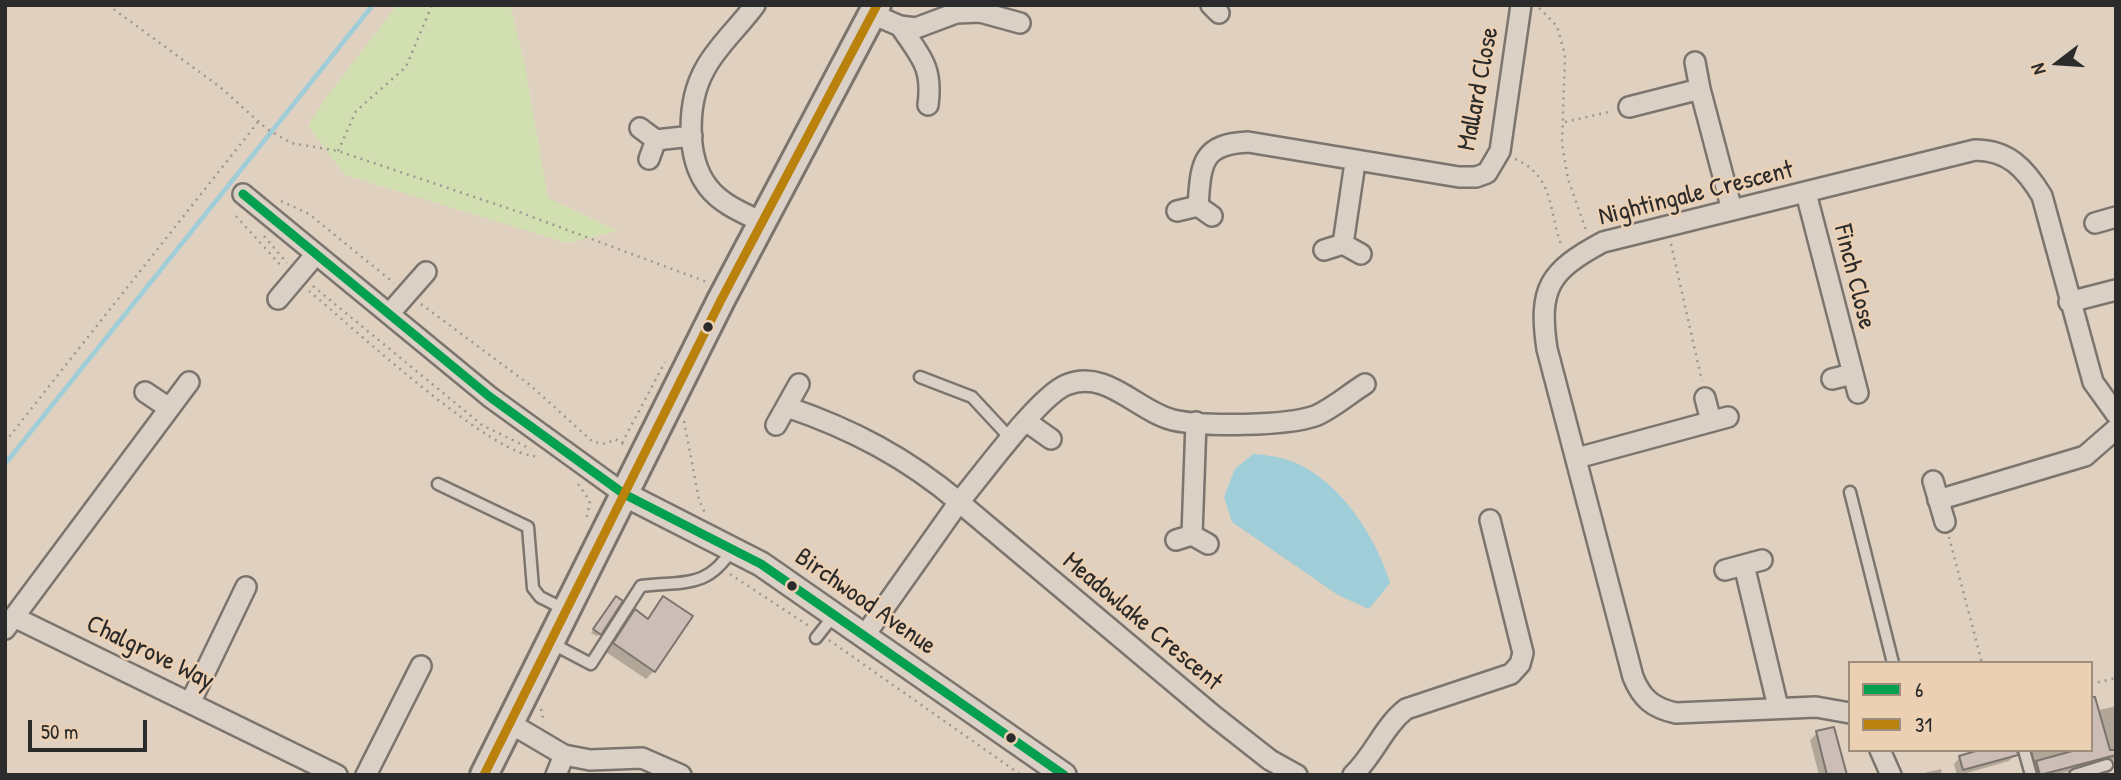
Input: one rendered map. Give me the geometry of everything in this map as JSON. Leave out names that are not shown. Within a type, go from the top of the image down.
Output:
[{"type":"main road","points":[[484,775],[508,722],[568,611],[727,289],[875,10]]},
{"type":"street","points":[[755,5],[705,68],[692,115],[692,136],[698,169],[708,187],[721,201],[762,222]]},
{"type":"street","name":"Mallard Close","points":[[1177,211],[1205,211],[1203,163],[1210,151],[1226,143],[1248,142],[1355,163],[1476,177],[1487,173],[1500,151],[1521,5]]},
{"type":"street","points":[[875,10],[900,26],[922,59],[932,81],[928,105]]},
{"type":"street","points":[[900,26],[916,28],[956,13],[980,12],[1020,23]]},
{"type":"street","points":[[1695,62],[1732,210]]},
{"type":"street","points":[[1629,107],[1700,89]]},
{"type":"street","points":[[640,128],[653,149],[692,136]]},
{"type":"street","name":"Nightingale Crescent","points":[[1848,713],[1816,706],[1676,713],[1661,710],[1639,693],[1547,349],[1543,320],[1546,290],[1553,277],[1571,259],[1594,247],[1975,150],[1994,150],[2012,159],[2031,178],[2042,196],[2093,382],[2116,414]]},
{"type":"street","points":[[1343,244],[1355,163]]},
{"type":"street","name":"Finch Close","points":[[1806,193],[1855,383],[1832,379]]},
{"type":"street","points":[[243,194],[490,397],[624,495]]},
{"type":"street","points":[[2095,223],[2116,217]]},
{"type":"street","points":[[1324,250],[1343,244],[1361,254]]},
{"type":"street","points":[[278,299],[316,254]]},
{"type":"street","points":[[388,314],[426,272]]},
{"type":"street","points":[[2069,302],[2116,290]]},
{"type":"street","points":[[864,635],[959,502],[1054,391],[1084,381],[1118,390],[1156,414],[1175,420],[1281,423],[1317,415],[1365,384]]},
{"type":"street","points":[[9,623],[189,382]]},
{"type":"street","points":[[776,425],[799,384]]},
{"type":"street","points":[[145,392],[169,408]]},
{"type":"street","points":[[1577,458],[1719,419],[1705,398]]},
{"type":"street","name":"Meadowlake Crescent","points":[[787,407],[874,442],[922,471],[1214,716],[1270,760],[1297,775]]},
{"type":"street","points":[[1027,422],[1051,439]]},
{"type":"street","points":[[1192,540],[1196,422]]},
{"type":"street","points":[[1945,522],[1936,491],[2085,456],[2116,429]]},
{"type":"street","name":"Birchwood Avenue","points":[[624,495],[732,548],[835,614],[1063,775]]},
{"type":"street","points":[[1353,775],[1368,760],[1396,717],[1406,709],[1511,674],[1520,664],[1523,653],[1490,520]]},
{"type":"street","points":[[1725,570],[1754,562],[1778,707]]},
{"type":"street","points":[[191,701],[246,587]]},
{"type":"street","name":"Chalgrove Way","points":[[9,623],[191,701],[305,768],[337,775]]},
{"type":"street","points":[[366,775],[421,666]]},
{"type":"street","points":[[508,722],[564,755],[590,760],[642,758],[681,775]]},
{"type":"street","points":[[1882,752],[1891,775]]},
{"type":"street","points":[[556,775],[564,755]]},
{"type":"lane","points":[[920,377],[972,397],[1012,440]]},
{"type":"lane","points":[[438,484],[528,527],[533,588],[540,597],[568,611]]},
{"type":"lane","points":[[1850,492],[1892,661]]},
{"type":"lane","points":[[551,643],[590,664],[641,586],[706,579],[721,568],[732,548]]},
{"type":"lane","points":[[821,638],[835,614]]},
{"type":"lane","points":[[2025,752],[2031,775]]},
{"type":"lane","points":[[2075,775],[2107,765]]},
{"type":"path","points":[[108,5],[220,87],[267,129],[290,143],[338,151],[519,212],[727,289]]},
{"type":"path","points":[[338,151],[356,111],[406,67],[432,5]]},
{"type":"path","points":[[1537,5],[1557,26],[1565,55],[1565,122],[1562,144],[1568,179],[1579,216],[1594,247]]},
{"type":"path","points":[[1565,122],[1629,107]]},
{"type":"path","points":[[5,442],[258,122]]},
{"type":"path","points":[[1500,151],[1529,165],[1544,181],[1556,232],[1562,249],[1571,259]]},
{"type":"path","points":[[236,216],[272,257],[297,276],[482,425],[537,452],[540,456],[533,457],[513,449],[477,429],[297,276],[261,231]]},
{"type":"path","points":[[1667,229],[1705,398]]},
{"type":"path","points":[[683,414],[699,500],[707,517]]},
{"type":"path","points":[[575,429],[593,442],[606,444],[615,439],[622,443]]},
{"type":"path","points":[[573,479],[590,501],[586,521]]},
{"type":"path","points":[[1945,522],[1981,661]]},
{"type":"path","points":[[729,573],[811,627]]},
{"type":"path","points":[[821,638],[1021,775]]},
{"type":"path","points":[[2093,684],[2116,678]]},
{"type":"green space","points":[[397,5],[510,5],[525,66],[548,198],[618,231],[567,243],[345,175],[308,126],[322,103]]},
{"type":"water","points":[[1253,454],[1281,458],[1304,467],[1321,478],[1351,509],[1375,546],[1390,583],[1369,609],[1338,595],[1232,522],[1224,497],[1235,469]]},
{"type":"building","points":[[616,596],[623,601],[601,635],[593,629]]},
{"type":"building","points":[[663,596],[693,616],[655,672],[613,643],[635,609],[648,619]]},
{"type":"building","points":[[2095,697],[2110,750],[2116,750],[2116,755],[2040,775],[2036,761],[2069,752],[2093,752]]},
{"type":"building","points":[[1834,727],[1847,775],[1827,775],[1816,731]]},
{"type":"building","points":[[1972,752],[2017,752],[2018,755],[1963,770],[1959,756]]},
{"type":"waterway","points":[[5,464],[373,5]]},
{"type":"transit line","name":"31","points":[[484,775],[721,300],[877,5]]},
{"type":"transit line","name":"6","points":[[243,194],[490,397],[624,494],[761,564],[1064,775]]}]
